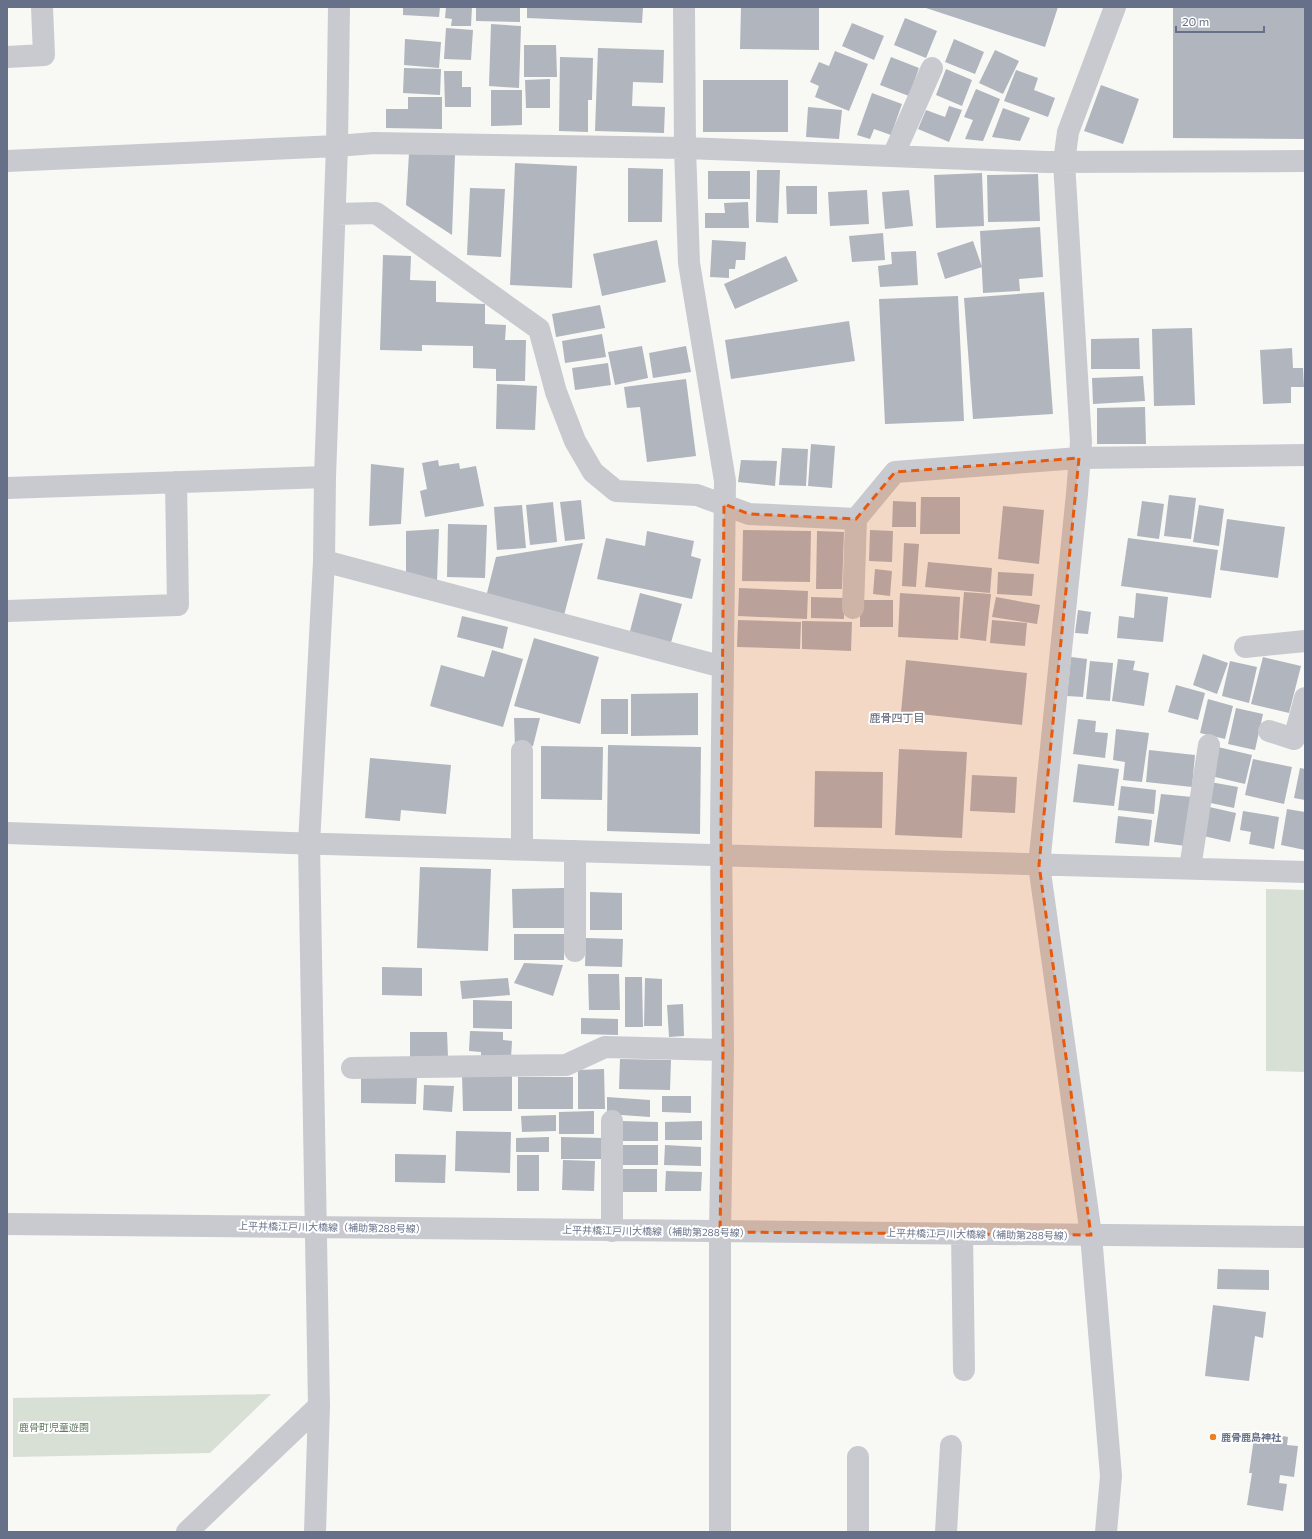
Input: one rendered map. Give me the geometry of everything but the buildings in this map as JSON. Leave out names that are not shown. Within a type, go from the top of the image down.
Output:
[{"type":"street","points":[[7,57],[44,55],[42,7]]},
{"type":"street","points":[[315,1532],[319,1406],[309,844],[324,561],[325,477],[337,146],[339,7]]},
{"type":"street","points":[[684,7],[685,148],[689,263],[724,481],[721,856],[723,1050],[720,1232],[720,1532]]},
{"type":"street","points":[[1106,1532],[1111,1476],[1091,1235],[1039,865],[1081,442],[1064,162],[1068,132],[1115,7]]},
{"type":"street","points":[[893,156],[932,68]]},
{"type":"street","points":[[7,161],[374,143],[685,148],[1064,162],[1305,160]]},
{"type":"street","points":[[334,214],[376,213],[539,329],[556,392],[575,441],[593,472],[616,491],[697,495],[749,514],[856,519]]},
{"type":"street","points":[[853,608],[856,519],[895,472],[1080,458],[1305,455]]},
{"type":"street","points":[[7,488],[325,477]]},
{"type":"street","points":[[7,611],[178,605],[176,482]]},
{"type":"street","points":[[324,561],[723,667]]},
{"type":"street","points":[[1245,647],[1305,641]]},
{"type":"street","points":[[1268,731],[1294,738],[1305,698]]},
{"type":"street","points":[[1190,868],[1209,745]]},
{"type":"street","points":[[522,751],[522,849]]},
{"type":"street","points":[[7,833],[309,844],[1305,872]]},
{"type":"street","points":[[575,851],[575,951]]},
{"type":"street","points":[[352,1068],[566,1064],[605,1047],[723,1050]]},
{"type":"street","points":[[612,1122],[612,1231]]},
{"type":"street","name":"上平井橋江戸川大橋線（補助第288号線）","points":[[7,1224],[1305,1237]]},
{"type":"street","points":[[962,1234],[964,1370]]},
{"type":"street","points":[[187,1532],[319,1406]]},
{"type":"street","points":[[946,1532],[951,1446]]},
{"type":"street","points":[[858,1457],[858,1532]]},
{"type":"highlighted area","points":[[1079,458],[1039,865],[1091,1235],[720,1232],[723,1050],[721,831],[724,504],[749,514],[856,519],[895,472]]},
{"type":"green space","points":[[1266,889],[1305,890],[1305,1072],[1266,1071]]},
{"type":"green space","name":"鹿骨町児童遊園","points":[[271,1394],[210,1453],[13,1457],[13,1398]]},
{"type":"place","name":"鹿骨鹿島神社","points":[[1213,1437]]},
{"type":"district","name":"鹿骨四丁目","points":[[897,717]]}]
